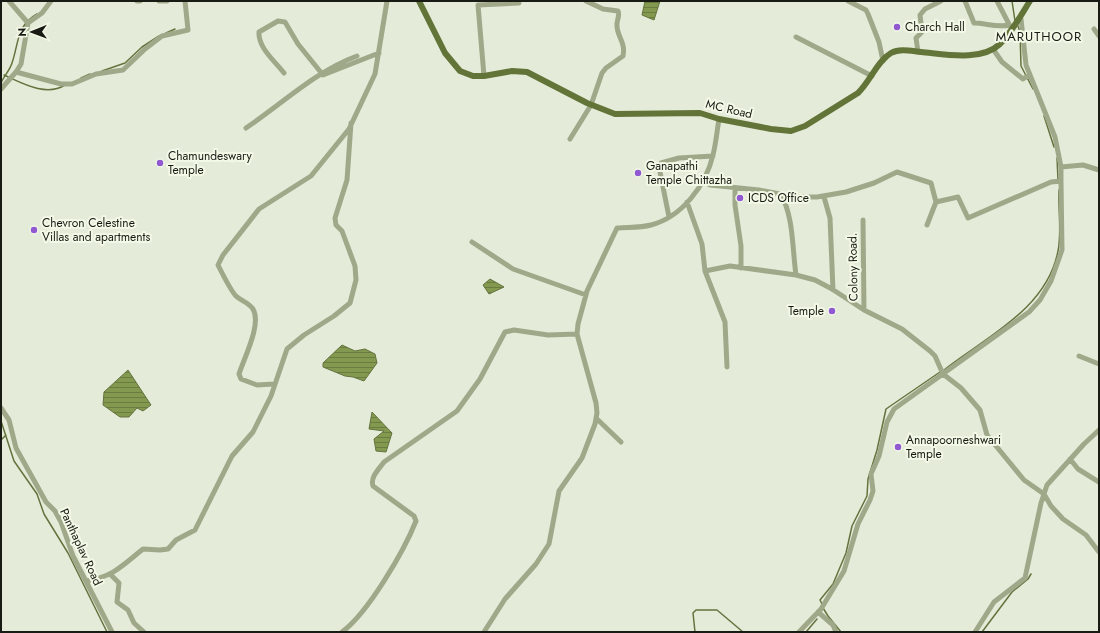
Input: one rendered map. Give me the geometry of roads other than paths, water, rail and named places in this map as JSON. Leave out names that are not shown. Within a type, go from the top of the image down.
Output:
[{"type":"main road","name":"MC Road","points":[[419,1],[445,53],[454,64],[466,74],[484,76],[512,71],[527,72],[591,105],[616,114],[700,112],[719,119],[782,131],[798,129],[858,93],[883,61],[892,53],[899,50],[968,55],[993,49]]},
{"type":"main road","points":[[993,49],[1001,43],[1010,27],[1020,17],[1030,1]]},
{"type":"street","points":[[1,89],[21,64],[26,21],[9,1]]},
{"type":"street","points":[[26,21],[42,13],[51,1]]},
{"type":"street","points":[[158,1],[167,1]]},
{"type":"street","points":[[16,72],[61,84],[72,84],[96,74],[123,70],[145,49],[162,36],[188,30],[185,1]]},
{"type":"street","points":[[274,384],[257,384],[241,379],[239,374],[255,325],[254,310],[247,302],[238,298],[234,294],[218,265],[222,255],[259,209],[274,198],[296,187],[311,176],[351,123],[376,74],[388,1]]},
{"type":"street","points":[[570,139],[591,105],[602,73],[606,68],[623,56],[624,50],[624,42],[617,28],[618,11],[603,9],[586,1]]},
{"type":"street","points":[[848,1],[866,10],[879,42],[883,61]]},
{"type":"street","points":[[918,52],[916,38],[922,32],[920,15],[925,9],[941,1]]},
{"type":"street","points":[[965,1],[974,22],[993,26],[1010,27],[998,1]]},
{"type":"street","points":[[484,76],[478,6],[519,3]]},
{"type":"street","points":[[799,632],[826,602],[844,571],[858,524],[873,491],[871,474],[879,456],[887,422],[894,410],[942,372],[1029,312],[1040,300],[1051,282],[1062,250],[1061,167],[1055,137],[1038,93],[1029,75],[1023,51],[1023,32],[1020,17]]},
{"type":"street","points":[[284,73],[260,43],[258,36],[258,32],[278,21],[285,22],[298,44],[321,73],[326,75],[379,53]]},
{"type":"street","points":[[1094,29],[1099,36]]},
{"type":"street","points":[[796,37],[872,76]]},
{"type":"street","points":[[993,49],[1002,62],[1023,78],[1029,75]]},
{"type":"street","points":[[246,128],[321,73],[337,63],[357,56]]},
{"type":"street","points":[[484,632],[505,599],[536,564],[549,544],[559,491],[582,458],[597,419],[594,394],[577,334],[586,295],[618,228],[651,225],[674,215],[687,202],[702,181],[713,156],[719,119]]},
{"type":"street","points":[[86,582],[103,578],[111,574],[143,549],[168,549],[176,540],[195,530],[232,456],[253,432],[271,396],[287,349],[350,303],[354,293],[355,266],[342,231],[336,225],[336,218],[347,180],[351,123]]},
{"type":"street","points":[[669,217],[659,167],[661,163],[679,158],[713,156]]},
{"type":"street","points":[[1061,167],[1083,165],[1099,170]]},
{"type":"street","points":[[702,181],[710,185],[796,197],[824,197],[874,183],[897,172],[931,183],[936,202],[927,225]]},
{"type":"street","points":[[936,202],[958,197],[968,218],[1051,182],[1061,181]]},
{"type":"street","points":[[735,188],[739,261],[741,268]]},
{"type":"street","points":[[781,194],[788,208],[791,221],[796,275]]},
{"type":"street","points":[[824,197],[830,218],[833,290]]},
{"type":"street","points":[[687,202],[702,244],[705,270],[725,322],[727,367]]},
{"type":"street","name":"Colony Road.","points":[[863,220],[864,310]]},
{"type":"street","points":[[472,242],[513,269],[586,295]]},
{"type":"street","name":"Colony Road.","points":[[705,270],[730,266],[796,275],[815,280],[864,310]]},
{"type":"street","points":[[864,310],[902,328],[935,356],[942,372],[961,388],[980,410],[987,435],[1024,480],[1044,494],[1051,506],[1063,519],[1086,535],[1099,552]]},
{"type":"street","points":[[342,632],[353,623],[378,588],[402,551],[416,521],[414,516],[373,486],[372,480],[384,462],[457,411],[480,379],[505,332],[514,330],[548,335],[577,334]]},
{"type":"street","points":[[1080,356],[1099,364]]},
{"type":"street","name":"Panthaplav Road","points":[[1,408],[9,420],[16,448],[46,502],[55,511],[61,522],[70,550],[112,632]]},
{"type":"street","points":[[597,419],[621,442]]},
{"type":"street","points":[[975,632],[994,602],[1025,578],[1047,485],[1099,430]]},
{"type":"street","points":[[1070,459],[1078,469],[1099,482]]},
{"type":"street","points":[[111,574],[119,583],[117,602],[128,610],[134,623],[144,632]]},
{"type":"street","points":[[820,610],[836,632]]},
{"type":"waterway","points":[[1012,1],[1015,21]]},
{"type":"waterway","points":[[1,83],[11,66],[19,36],[25,24],[37,14]]},
{"type":"waterway","points":[[1018,26],[1020,32],[1021,66],[1033,89]]},
{"type":"waterway","points":[[166,33],[175,29]]},
{"type":"waterway","points":[[102,71],[125,63],[142,47],[159,36]]},
{"type":"waterway","points":[[81,78],[90,74]]},
{"type":"waterway","points":[[4,75],[34,88],[50,90],[65,85]]},
{"type":"waterway","points":[[1044,116],[1054,147]]},
{"type":"waterway","points":[[1057,158],[1058,180]]},
{"type":"waterway","points":[[944,370],[1013,320],[1041,289],[1052,271],[1058,251],[1060,236],[1059,190]]},
{"type":"waterway","points":[[822,604],[820,600],[833,584],[846,553],[852,526],[867,496],[868,479],[877,450],[886,409],[940,372]]},
{"type":"waterway","points":[[1,421],[14,461],[37,494],[44,514],[68,553],[107,632]]},
{"type":"waterway","points":[[1,440],[6,435]]},
{"type":"waterway","points":[[982,632],[1012,592],[1028,579],[1031,574]]},
{"type":"waterway","points":[[823,608],[841,632]]},
{"type":"waterway","points":[[695,632],[693,613],[696,610],[717,610],[743,632]]},
{"type":"waterway","points":[[806,632],[817,619]]},
{"type":"place","name":"Charch Hall","points":[[897,27]]},
{"type":"place","name":"Chamundeswary Temple","points":[[160,163]]},
{"type":"place","name":"Ganapathi Temple Chittazha","points":[[638,173]]},
{"type":"place","name":"ICDS Office","points":[[740,198]]},
{"type":"place","name":"Chevron Celestine Villas and apartments","points":[[34,230]]},
{"type":"place","name":"Temple","points":[[832,311]]},
{"type":"place","name":"Annapoorneshwari Temple","points":[[898,447]]},
{"type":"district","name":"MARUTHOOR","points":[[1039,36]]}]
